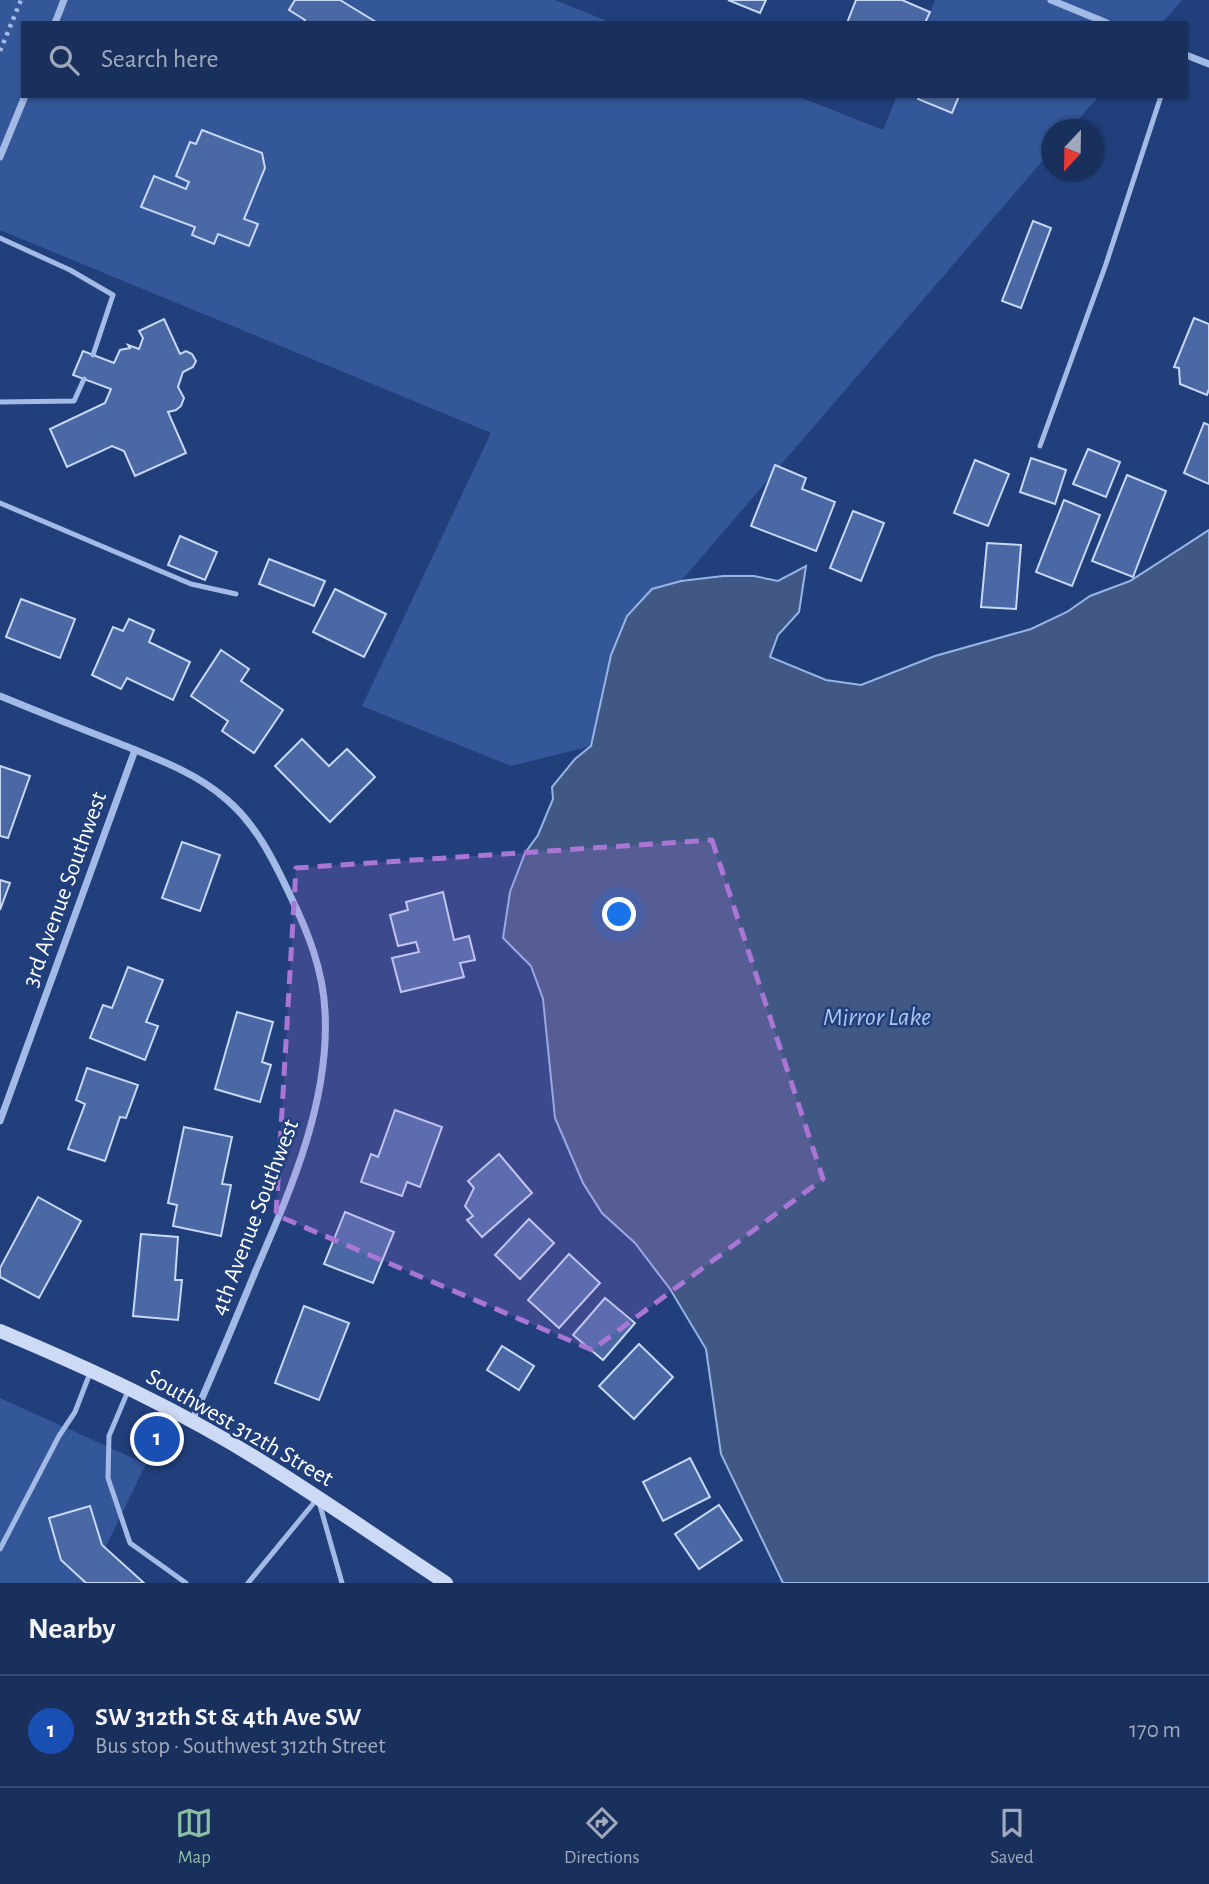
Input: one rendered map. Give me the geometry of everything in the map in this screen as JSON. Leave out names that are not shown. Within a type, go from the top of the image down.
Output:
[{"type":"street","points":[[56,21],[64,0]]},
{"type":"street","points":[[1051,0],[1102,21]]},
{"type":"street","points":[[1188,56],[1209,64]]},
{"type":"street","points":[[0,157],[24,98]]},
{"type":"street","name":"4th Avenue Southwest","points":[[0,696],[184,771],[227,799],[264,845],[292,899],[308,937],[322,982],[325,1032],[319,1088],[307,1135],[283,1206],[192,1421]]},
{"type":"street","name":"3rd Avenue Southwest","points":[[0,1121],[135,750]]},
{"type":"street","name":"Southwest 312th Street","points":[[0,1331],[129,1388],[192,1421],[271,1467],[446,1583]]},
{"type":"lane","points":[[1040,446],[1106,264],[1160,98]]},
{"type":"lane","points":[[0,238],[70,270],[113,295],[93,355]]},
{"type":"lane","points":[[0,402],[74,401],[84,379]]},
{"type":"lane","points":[[0,503],[191,584],[236,594]]},
{"type":"lane","points":[[0,1549],[59,1436],[75,1412],[92,1371]]},
{"type":"lane","points":[[129,1388],[109,1436],[108,1478],[130,1543],[186,1583]]},
{"type":"lane","points":[[248,1583],[318,1499]]},
{"type":"lane","points":[[318,1499],[342,1583]]},
{"type":"path","points":[[0,51],[21,0]]},
{"type":"highlighted area","points":[[712,840],[823,1179],[592,1350],[276,1215],[296,868]]},
{"type":"shaded area","points":[[0,0],[555,0],[607,21],[21,21],[21,98],[802,98],[883,130],[896,98],[1097,98],[1079,119],[1041,119],[1041,163],[681,581],[652,589],[600,710],[591,746],[511,766],[362,706],[491,433],[0,230]]},
{"type":"shaded area","points":[[935,0],[1182,0],[1164,21],[927,21]]},
{"type":"shaded area","points":[[0,1398],[146,1464],[88,1583],[0,1583]]},
{"type":"water","name":"Mirror Lake","points":[[1209,530],[1209,1583],[783,1583],[721,1454],[706,1349],[670,1289],[635,1243],[602,1213],[583,1183],[555,1118],[543,999],[531,966],[503,938],[510,892],[525,853],[538,835],[553,799],[552,787],[575,759],[591,746],[611,655],[627,616],[652,589],[681,581],[723,576],[754,576],[778,581],[806,566],[799,612],[778,635],[770,657],[826,680],[861,685],[935,656],[1031,629],[1067,612],[1090,596],[1130,581]]},
{"type":"building","points":[[295,0],[340,0],[374,21],[304,21],[289,10]]},
{"type":"building","points":[[728,0],[766,0],[760,13]]},
{"type":"building","points":[[856,0],[902,0],[930,12],[926,21],[848,21]]},
{"type":"building","points":[[918,98],[958,98],[952,113]]},
{"type":"building","points":[[202,130],[262,153],[265,168],[244,219],[258,224],[249,246],[218,234],[214,244],[192,235],[195,227],[141,207],[154,176],[186,189],[189,182],[176,176],[190,142],[196,144]]},
{"type":"building","points":[[1033,221],[1051,228],[1021,308],[1002,301]]},
{"type":"building","points":[[1194,318],[1209,324],[1207,395],[1180,384],[1179,368],[1174,367]]},
{"type":"building","points":[[164,319],[180,354],[186,351],[192,354],[196,361],[193,367],[183,372],[178,387],[184,398],[181,406],[168,412],[186,453],[135,476],[124,451],[112,446],[67,467],[50,429],[105,403],[111,389],[73,375],[83,351],[114,363],[120,350],[130,348],[128,345],[139,349],[143,338],[139,331]]},
{"type":"building","points":[[1204,423],[1209,425],[1209,484],[1184,473]]},
{"type":"building","points":[[1088,449],[1120,462],[1106,497],[1073,484]]},
{"type":"building","points":[[1031,458],[1066,470],[1055,504],[1020,492]]},
{"type":"building","points":[[975,460],[1009,474],[988,526],[954,513]]},
{"type":"building","points":[[775,465],[806,478],[802,489],[835,502],[816,551],[751,526]]},
{"type":"building","points":[[1127,475],[1166,491],[1133,577],[1092,561]]},
{"type":"building","points":[[1064,500],[1100,515],[1072,586],[1036,572]]},
{"type":"building","points":[[853,511],[884,523],[861,581],[830,568]]},
{"type":"building","points":[[180,536],[217,552],[205,580],[168,565]]},
{"type":"building","points":[[987,543],[1021,545],[1016,609],[981,607]]},
{"type":"building","points":[[269,559],[325,581],[314,606],[259,584]]},
{"type":"building","points":[[335,589],[386,614],[364,657],[313,632]]},
{"type":"building","points":[[21,599],[75,619],[60,658],[6,637]]},
{"type":"building","points":[[129,619],[154,630],[149,642],[190,662],[173,700],[127,678],[121,689],[92,675],[113,627],[123,631]]},
{"type":"building","points":[[221,650],[249,669],[241,681],[283,710],[254,753],[222,731],[228,721],[191,696]]},
{"type":"building","points":[[302,739],[329,766],[347,749],[375,777],[330,822],[275,766]]},
{"type":"building","points":[[0,766],[30,776],[8,838],[0,836]]},
{"type":"building","points":[[182,842],[220,855],[200,911],[162,898]]},
{"type":"building","points":[[0,880],[10,883],[0,910]]},
{"type":"building","points":[[443,892],[454,940],[469,936],[475,960],[460,963],[464,977],[401,992],[392,958],[419,952],[416,942],[398,946],[390,915],[408,910],[406,902]]},
{"type":"building","points":[[128,967],[163,980],[146,1022],[158,1026],[145,1060],[90,1038],[103,1005],[112,1008]]},
{"type":"building","points":[[237,1012],[273,1022],[262,1062],[271,1065],[260,1102],[215,1089]]},
{"type":"building","points":[[87,1068],[138,1085],[126,1118],[120,1117],[105,1161],[68,1149],[85,1104],[76,1100]]},
{"type":"building","points":[[395,1110],[442,1127],[420,1187],[407,1182],[402,1196],[361,1182],[371,1154],[378,1157]]},
{"type":"building","points":[[184,1127],[232,1137],[222,1184],[231,1185],[221,1236],[173,1226],[177,1205],[168,1203]]},
{"type":"building","points":[[499,1154],[532,1193],[482,1237],[467,1220],[473,1216],[465,1206],[474,1188],[468,1181]]},
{"type":"building","points":[[38,1197],[81,1221],[39,1298],[0,1277],[0,1268]]},
{"type":"building","points":[[345,1212],[394,1232],[373,1283],[324,1264]]},
{"type":"building","points":[[529,1219],[554,1243],[520,1279],[495,1255]]},
{"type":"building","points":[[141,1234],[178,1237],[175,1280],[182,1280],[178,1320],[133,1316]]},
{"type":"building","points":[[569,1254],[600,1283],[559,1328],[528,1300]]},
{"type":"building","points":[[605,1298],[635,1323],[603,1360],[573,1335]]},
{"type":"building","points":[[304,1306],[349,1323],[319,1400],[275,1383]]},
{"type":"building","points":[[639,1344],[673,1377],[634,1419],[599,1386]]},
{"type":"building","points":[[502,1346],[534,1366],[519,1390],[487,1370]]},
{"type":"building","points":[[690,1458],[710,1497],[663,1521],[643,1482]]},
{"type":"building","points":[[719,1505],[742,1540],[699,1569],[675,1534]]},
{"type":"building","points":[[90,1506],[102,1545],[144,1583],[86,1583],[61,1560],[49,1518]]},
{"type":"place","name":"SW 312th St & 4th Ave SW","points":[[157,1439]]}]
